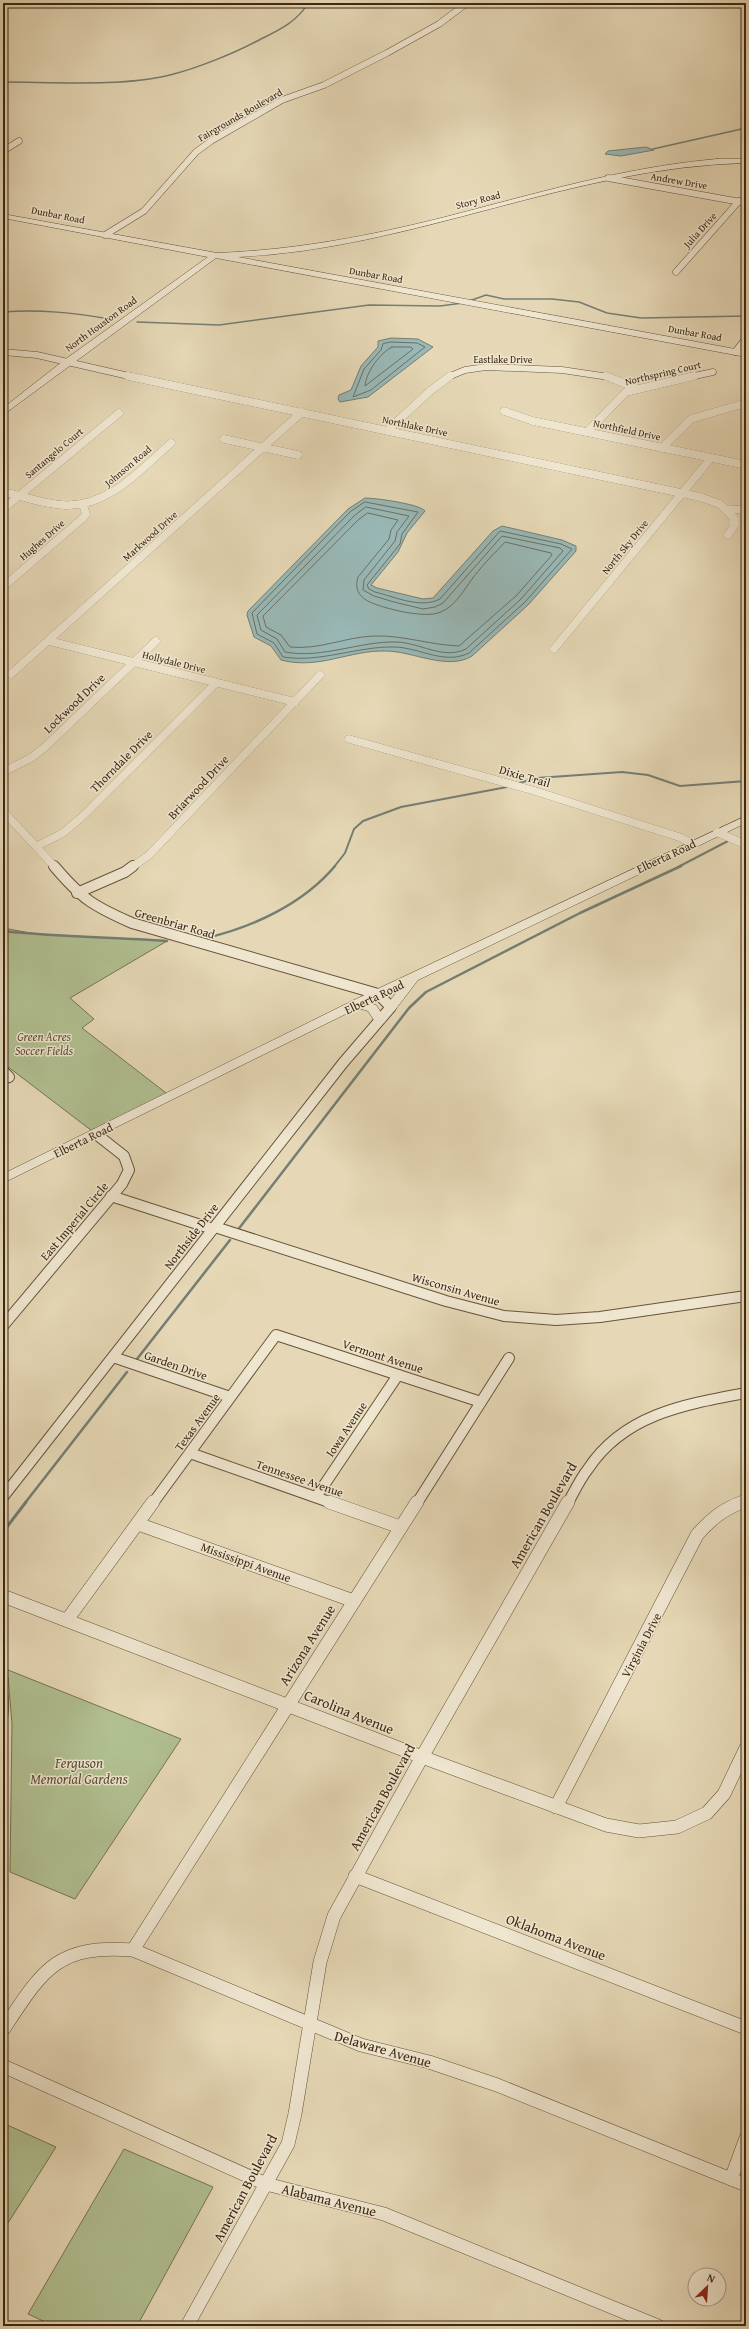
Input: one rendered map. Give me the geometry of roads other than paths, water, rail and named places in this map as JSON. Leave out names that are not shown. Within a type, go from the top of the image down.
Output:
[{"type":"street","name":"Fairgrounds Boulevard","points":[[115,237],[150,212],[203,152],[236,129],[282,100],[324,85],[387,53],[439,24],[467,3]]},
{"type":"street","name":"Fairgrounds Boulevard","points":[[105,235],[144,211],[196,152],[293,99],[330,86],[393,54],[445,25],[474,3]]},
{"type":"street","points":[[3,151],[19,141]]},
{"type":"street","name":"Story Road","points":[[214,256],[240,256],[360,240],[644,169],[684,164],[746,161]]},
{"type":"street","name":"Andrew Drive","points":[[608,178],[746,203]]},
{"type":"street","name":"Julia Drive","points":[[676,272],[739,201]]},
{"type":"street","name":"Dunbar Road","points":[[3,216],[746,354]]},
{"type":"street","name":"North Houston Road","points":[[3,412],[66,363],[214,256]]},
{"type":"street","points":[[735,352],[746,338]]},
{"type":"street","name":"Northlake Drive","points":[[3,352],[37,355],[66,363],[682,492],[720,504],[728,510]]},
{"type":"street","name":"Eastlake Drive","points":[[388,430],[442,382],[456,373],[476,368],[582,372],[617,379],[636,388]]},
{"type":"street","name":"Northspring Court","points":[[586,432],[620,395],[636,388],[713,372]]},
{"type":"street","points":[[662,448],[691,419],[737,407],[746,403]]},
{"type":"street","name":"Northfield Drive","points":[[504,411],[519,417],[586,432],[746,465]]},
{"type":"street","name":"Markwood Drive","points":[[11,674],[302,412]]},
{"type":"street","name":"Santangelo Court","points":[[3,509],[119,413]]},
{"type":"street","points":[[224,439],[298,455]]},
{"type":"street","name":"Johnson Road","points":[[3,492],[55,504],[83,504],[111,494],[171,443]]},
{"type":"street","name":"North Sky Drive","points":[[554,648],[711,458]]},
{"type":"street","name":"Hughes Drive","points":[[3,586],[83,518],[86,514],[83,504]]},
{"type":"street","points":[[728,510],[746,509]]},
{"type":"street","points":[[728,510],[734,518],[734,526],[728,535]]},
{"type":"street","name":"Hollydale Drive","points":[[49,641],[295,702]]},
{"type":"street","name":"Lockwood Drive","points":[[3,772],[31,758],[45,747],[156,641]]},
{"type":"street","name":"Briarwood Drive","points":[[77,893],[124,872],[149,855],[320,675]]},
{"type":"street","name":"Thorndale Drive","points":[[37,846],[63,833],[83,816],[216,683]]},
{"type":"street","name":"Dixie Trail","points":[[349,739],[535,791],[682,838],[692,844]]},
{"type":"street","name":"Greenbriar Road","points":[[3,812],[37,846],[77,893],[99,909],[132,923],[378,994]]},
{"type":"street","name":"Elberta Road","points":[[3,1179],[356,1004],[414,978],[746,819]]},
{"type":"street","points":[[721,830],[746,840]]},
{"type":"street","points":[[721,830],[746,845]]},
{"type":"street","points":[[378,994],[390,1007],[414,978]]},
{"type":"street","points":[[356,1004],[372,1008],[380,1020]]},
{"type":"street","name":"Northside Drive","points":[[3,1497],[390,1007]]},
{"type":"street","points":[[3,1071],[9,1077],[3,1079]]},
{"type":"street","name":"East Imperial Circle","points":[[3,1326],[111,1196],[129,1170],[124,1156],[96,1134]]},
{"type":"street","name":"Wisconsin Avenue","points":[[111,1196],[446,1301],[504,1316],[556,1320],[600,1317],[746,1296]]},
{"type":"street","name":"Vermont Avenue","points":[[276,1335],[481,1402]]},
{"type":"street","name":"Texas Avenue","points":[[67,1620],[276,1335]]},
{"type":"street","name":"Garden Drive","points":[[113,1357],[230,1398]]},
{"type":"street","name":"Arizona Avenue","points":[[133,1950],[400,1527],[509,1358]]},
{"type":"street","name":"Iowa Avenue","points":[[316,1497],[398,1375]]},
{"type":"street","name":"American Boulevard","points":[[187,2326],[288,2144],[295,2114],[320,1962],[334,1916],[422,1757],[588,1468],[602,1448],[622,1431],[645,1418],[673,1408],[746,1393]]},
{"type":"street","name":"Tennessee Avenue","points":[[190,1453],[400,1527]]},
{"type":"street","name":"Virginia Drive","points":[[556,1807],[697,1535],[710,1520],[729,1507],[746,1501]]},
{"type":"street","name":"Mississippi Avenue","points":[[138,1524],[354,1601]]},
{"type":"street","name":"Carolina Avenue","points":[[3,1596],[288,1704],[422,1757],[606,1825],[639,1831],[677,1827],[707,1812],[724,1794],[746,1748]]},
{"type":"street","name":"Oklahoma Avenue","points":[[355,1876],[746,2028]]},
{"type":"street","name":"Delaware Avenue","points":[[3,2030],[36,1982],[46,1970],[62,1958],[93,1948],[113,1947],[133,1950],[309,2025],[361,2045],[429,2062],[497,2085],[746,2185]]},
{"type":"street","name":"Alabama Avenue","points":[[3,2066],[266,2184],[384,2214],[658,2326]]},
{"type":"street","points":[[731,2179],[746,2138]]},
{"type":"water","points":[[646,147],[654,150],[621,156],[605,154],[608,151]]},
{"type":"water","points":[[391,338],[418,339],[433,347],[368,397],[340,402],[338,399],[339,395],[351,390],[361,366],[378,347],[378,341]]},
{"type":"water","points":[[365,498],[387,500],[406,504],[421,508],[425,511],[407,533],[398,552],[371,585],[377,588],[423,599],[433,598],[493,531],[502,526],[562,540],[576,546],[576,551],[528,605],[472,656],[462,660],[452,662],[441,661],[386,651],[359,653],[308,663],[281,660],[271,646],[254,637],[247,615],[248,611],[348,509]]},
{"type":"waterway","points":[[3,82],[109,82],[151,79],[170,75],[216,60],[240,50],[275,32],[299,15],[308,3]]},
{"type":"waterway","points":[[653,149],[746,128]]},
{"type":"waterway","points":[[469,301],[486,295],[504,299],[552,299],[579,302],[607,313],[641,318],[746,316]]},
{"type":"waterway","points":[[137,322],[219,325],[369,305],[440,306],[463,303]]},
{"type":"waterway","points":[[3,312],[57,312],[110,319]]},
{"type":"waterway","points":[[519,783],[537,778],[622,772],[648,775],[680,786],[746,781]]},
{"type":"waterway","points":[[334,867],[345,853],[354,829],[363,821],[401,807],[507,787]]},
{"type":"waterway","points":[[678,867],[728,841]]},
{"type":"waterway","points":[[206,938],[259,920],[293,903],[322,880],[335,866]]},
{"type":"waterway","points":[[237,1231],[409,1008],[426,992],[580,913],[681,866]]},
{"type":"waterway","points":[[3,931],[44,935],[167,941]]},
{"type":"waterway","points":[[137,1359],[230,1240]]},
{"type":"waterway","points":[[25,1503],[127,1372]]},
{"type":"waterway","points":[[3,1532],[26,1502]]},
{"type":"park label","name":"Green Acres Soccer Fields","points":[[44,1043]]},
{"type":"park label","name":"Ferguson Memorial Gardens","points":[[79,1772]]}]
